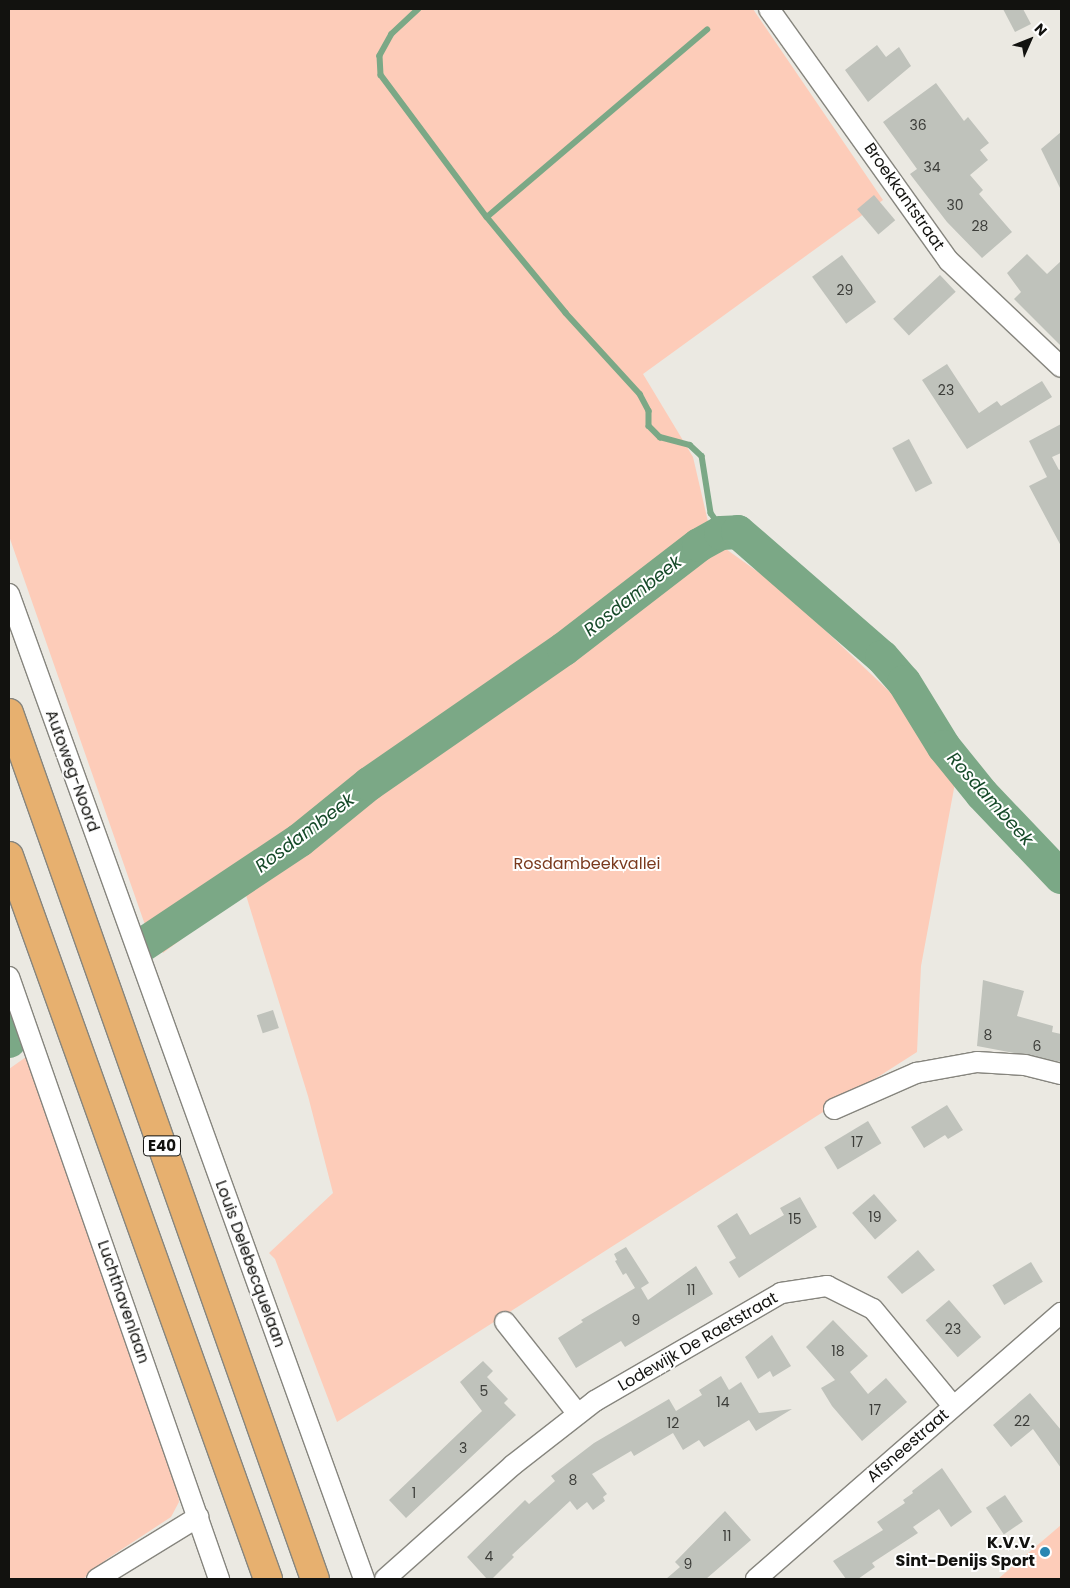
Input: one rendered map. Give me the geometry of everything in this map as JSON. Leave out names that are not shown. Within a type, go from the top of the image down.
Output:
[{"type":"highway","name":"E40","points":[[9,713],[315,1579]]},
{"type":"highway","name":"E40","points":[[9,856],[268,1579]]},
{"type":"street","name":"Broekkantstraat","points":[[769,9],[949,261],[1061,367]]},
{"type":"street","name":"Autoweg-Noord","points":[[9,594],[135,948]]},
{"type":"street","name":"Louis Delebecquelaan","points":[[135,948],[364,1579]]},
{"type":"street","name":"Luchthavenlaan","points":[[9,977],[219,1579]]},
{"type":"street","points":[[834,1109],[916,1073],[976,1062],[1025,1065],[1061,1074]]},
{"type":"street","name":"Lodewijk De Raetstraat","points":[[385,1579],[513,1465],[595,1401],[781,1293],[827,1286],[873,1309],[953,1406]]},
{"type":"street","name":"Afsneestraat","points":[[756,1579],[1061,1313]]},
{"type":"street","points":[[505,1322],[578,1414]]},
{"type":"street","points":[[97,1579],[198,1518]]},
{"type":"green space","name":"Rosdambeekvallei","points":[[9,9],[753,9],[883,200],[643,374],[693,457],[712,539],[782,589],[916,717],[958,767],[921,966],[917,1052],[337,1422],[275,1259],[269,1253],[333,1193],[308,1096],[245,892],[163,953],[144,922],[9,536]]},
{"type":"green space","points":[[26,1057],[177,1483],[179,1502],[171,1517],[107,1559],[83,1579],[9,1579],[9,1069]]},
{"type":"green space","name":"K.V.V. Sint-Denijs Sport","points":[[1061,1525],[1061,1579],[998,1579]]},
{"type":"building","points":[[1003,9],[1023,9],[1031,24],[1015,32]]},
{"type":"building","points":[[877,45],[886,57],[899,47],[911,66],[868,102],[845,70]]},
{"type":"building","points":[[936,83],[964,121],[968,117],[989,143],[980,150],[988,160],[970,175],[983,190],[979,194],[1012,232],[982,258],[947,222],[910,174],[917,169],[883,122]]},
{"type":"building","points":[[1061,132],[1061,190],[1041,149]]},
{"type":"building","points":[[874,195],[895,220],[878,234],[857,209]]},
{"type":"building","points":[[1027,254],[1047,274],[1061,261],[1061,346],[1014,299],[1021,292],[1007,273]]},
{"type":"building","points":[[842,255],[876,302],[846,324],[812,277]]},
{"type":"building","points":[[940,275],[956,292],[909,335],[893,319]]},
{"type":"building","points":[[947,364],[979,413],[997,401],[1001,406],[1042,381],[1052,397],[967,449],[922,380]]},
{"type":"building","points":[[1061,424],[1061,453],[1052,457],[1059,470],[1061,469],[1061,546],[1029,486],[1047,477],[1029,441]]},
{"type":"building","points":[[909,439],[932,483],[916,492],[892,448]]},
{"type":"building","points":[[983,980],[1024,991],[1017,1016],[1053,1026],[1052,1032],[1061,1034],[1061,1062],[977,1046]]},
{"type":"building","points":[[273,1010],[279,1028],[263,1033],[257,1015]]},
{"type":"building","points":[[947,1105],[963,1130],[948,1139],[945,1135],[924,1148],[911,1127]]},
{"type":"building","points":[[868,1121],[881,1143],[838,1170],[824,1147]]},
{"type":"building","points":[[874,1194],[897,1220],[875,1239],[852,1213]]},
{"type":"building","points":[[800,1197],[817,1227],[739,1278],[729,1262],[736,1258],[717,1226],[737,1213],[750,1235],[784,1215],[780,1208]]},
{"type":"building","points":[[626,1247],[649,1283],[641,1288],[648,1300],[696,1266],[713,1294],[625,1347],[621,1341],[576,1368],[558,1338],[583,1322],[581,1320],[635,1288],[626,1273],[623,1275],[615,1261],[617,1260],[614,1254]]},
{"type":"building","points":[[918,1250],[935,1270],[902,1294],[887,1277]]},
{"type":"building","points":[[1031,1262],[1043,1282],[1004,1305],[992,1285]]},
{"type":"building","points":[[949,1300],[981,1337],[958,1357],[926,1320]]},
{"type":"building","points":[[833,1320],[868,1356],[850,1372],[868,1394],[886,1378],[907,1402],[862,1441],[832,1406],[821,1388],[835,1380],[806,1347]]},
{"type":"building","points":[[772,1335],[791,1366],[773,1377],[770,1371],[758,1379],[745,1357]]},
{"type":"building","points":[[483,1361],[493,1371],[487,1377],[508,1399],[504,1403],[516,1415],[406,1518],[389,1500],[482,1411],[460,1382]]},
{"type":"building","points":[[721,1376],[729,1390],[741,1382],[759,1413],[792,1409],[756,1431],[749,1420],[704,1447],[699,1440],[683,1450],[673,1433],[634,1456],[631,1451],[592,1474],[607,1494],[603,1497],[605,1501],[593,1510],[587,1502],[577,1510],[570,1501],[512,1555],[514,1557],[492,1579],[487,1579],[467,1557],[525,1500],[529,1504],[555,1481],[551,1476],[594,1443],[669,1399],[676,1411],[702,1395],[699,1390]]},
{"type":"building","points":[[1030,1393],[1061,1430],[1061,1468],[1033,1429],[1011,1447],[993,1425]]},
{"type":"building","points":[[942,1468],[972,1512],[951,1527],[939,1509],[913,1527],[918,1533],[872,1563],[875,1567],[858,1579],[846,1579],[833,1561],[883,1530],[877,1522],[905,1503],[903,1500],[913,1493],[912,1491]]},
{"type":"building","points":[[1005,1495],[1023,1522],[1004,1534],[986,1508]]},
{"type":"building","points":[[725,1511],[751,1540],[706,1579],[666,1579],[680,1567],[675,1562]]},
{"type":"waterway","points":[[419,9],[392,34],[380,56],[381,75],[487,217],[566,313],[640,394],[649,411],[649,426],[660,437],[690,445],[702,456],[711,513],[725,533]]},
{"type":"waterway","points":[[487,217],[707,30]]},
{"type":"waterway","name":"Rosdambeek","points":[[144,944],[300,840],[369,784],[564,649],[699,545],[721,533],[738,532],[882,657],[904,682],[944,747],[982,794],[1061,877]]},
{"type":"waterway","name":"Rosdambeek","points":[[9,1041],[19,1030]]},
{"type":"place","name":"K.V.V. Sint-Denijs Sport","points":[[1045,1552]]}]
